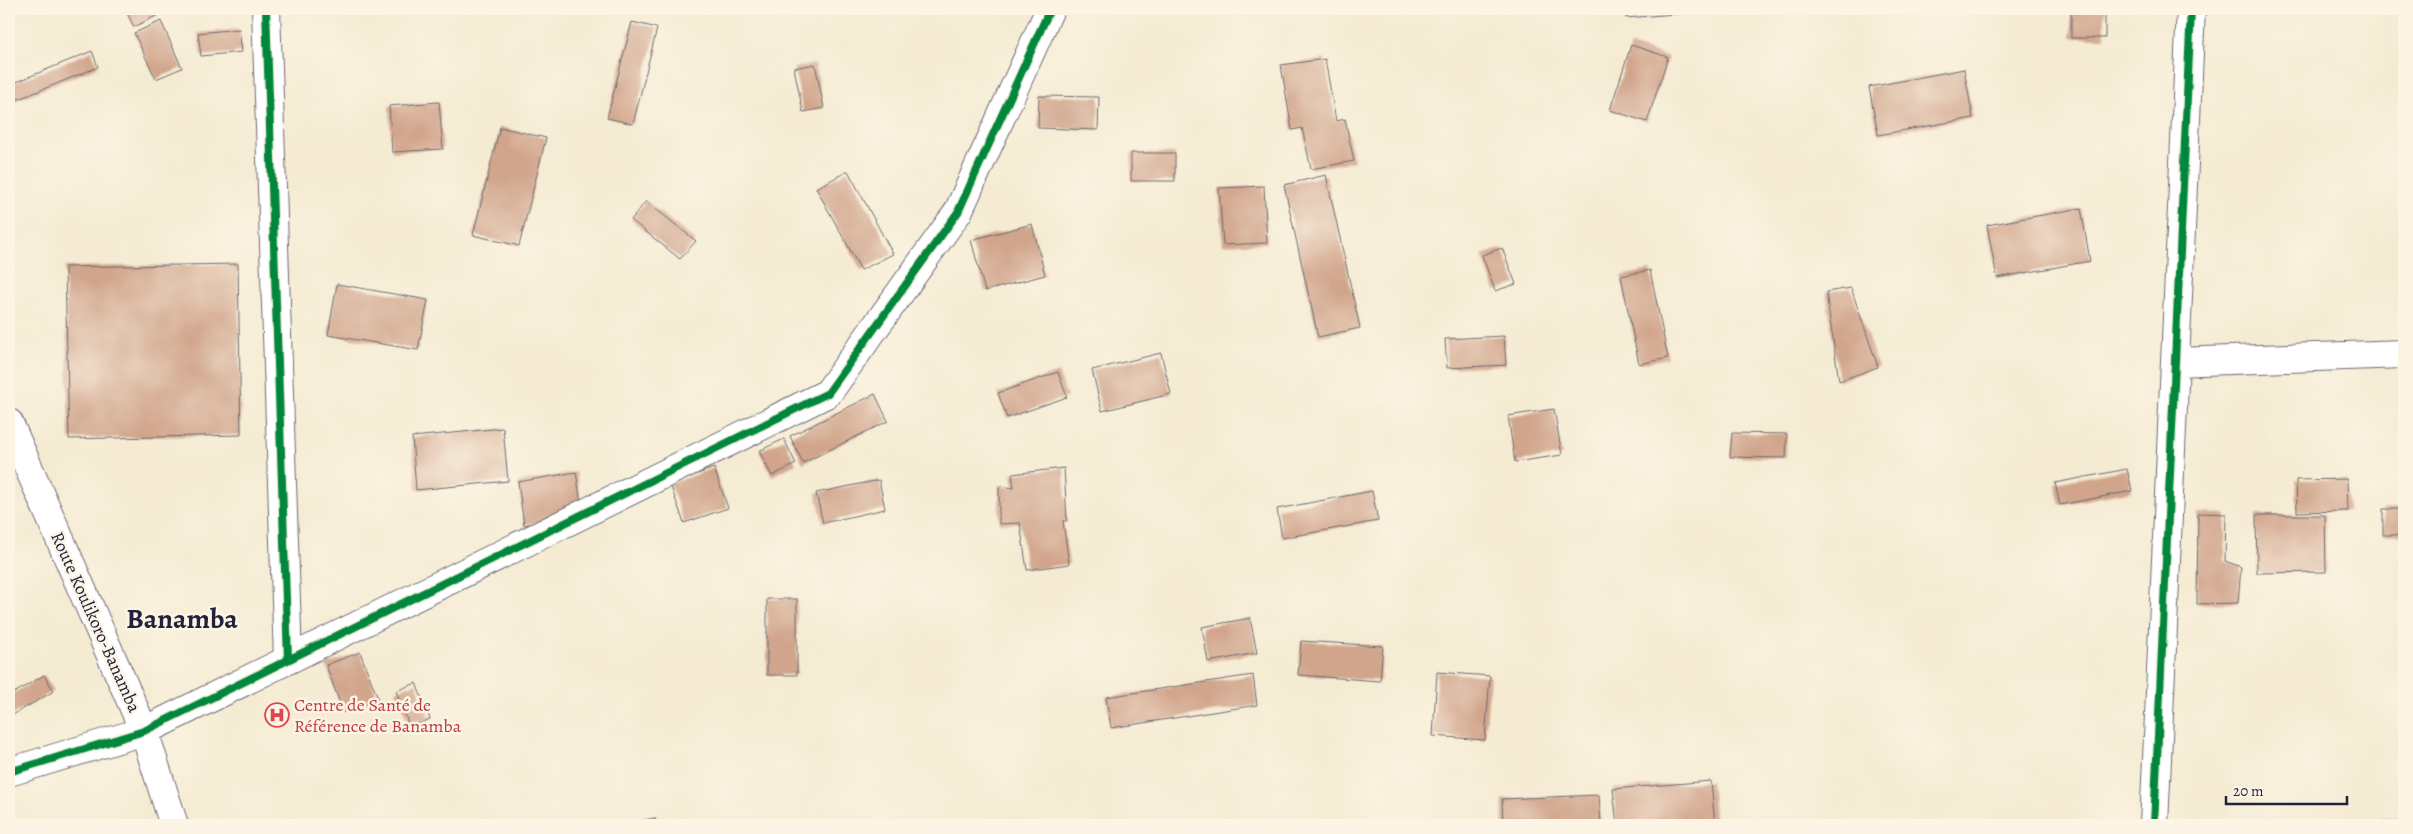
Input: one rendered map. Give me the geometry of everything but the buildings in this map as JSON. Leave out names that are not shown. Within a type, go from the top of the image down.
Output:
[{"type":"street","points":[[266,9],[288,660]]},
{"type":"street","points":[[9,772],[144,731],[828,393],[958,212],[1050,9]]},
{"type":"street","points":[[2154,825],[2190,9]]},
{"type":"street","points":[[2174,362],[2404,354]]},
{"type":"street","name":"Route Koulikoro-Banamba","points":[[9,424],[144,731],[174,825]]},
{"type":"cycle path","points":[[266,9],[288,660]]},
{"type":"cycle path","points":[[9,772],[144,731],[828,393],[958,212],[1050,9]]},
{"type":"cycle path","points":[[2154,825],[2191,9]]},
{"type":"place","name":"Centre de Santé de Référence de Banamba","points":[[277,715]]},
{"type":"district","name":"Banamba","points":[[182,619]]}]
